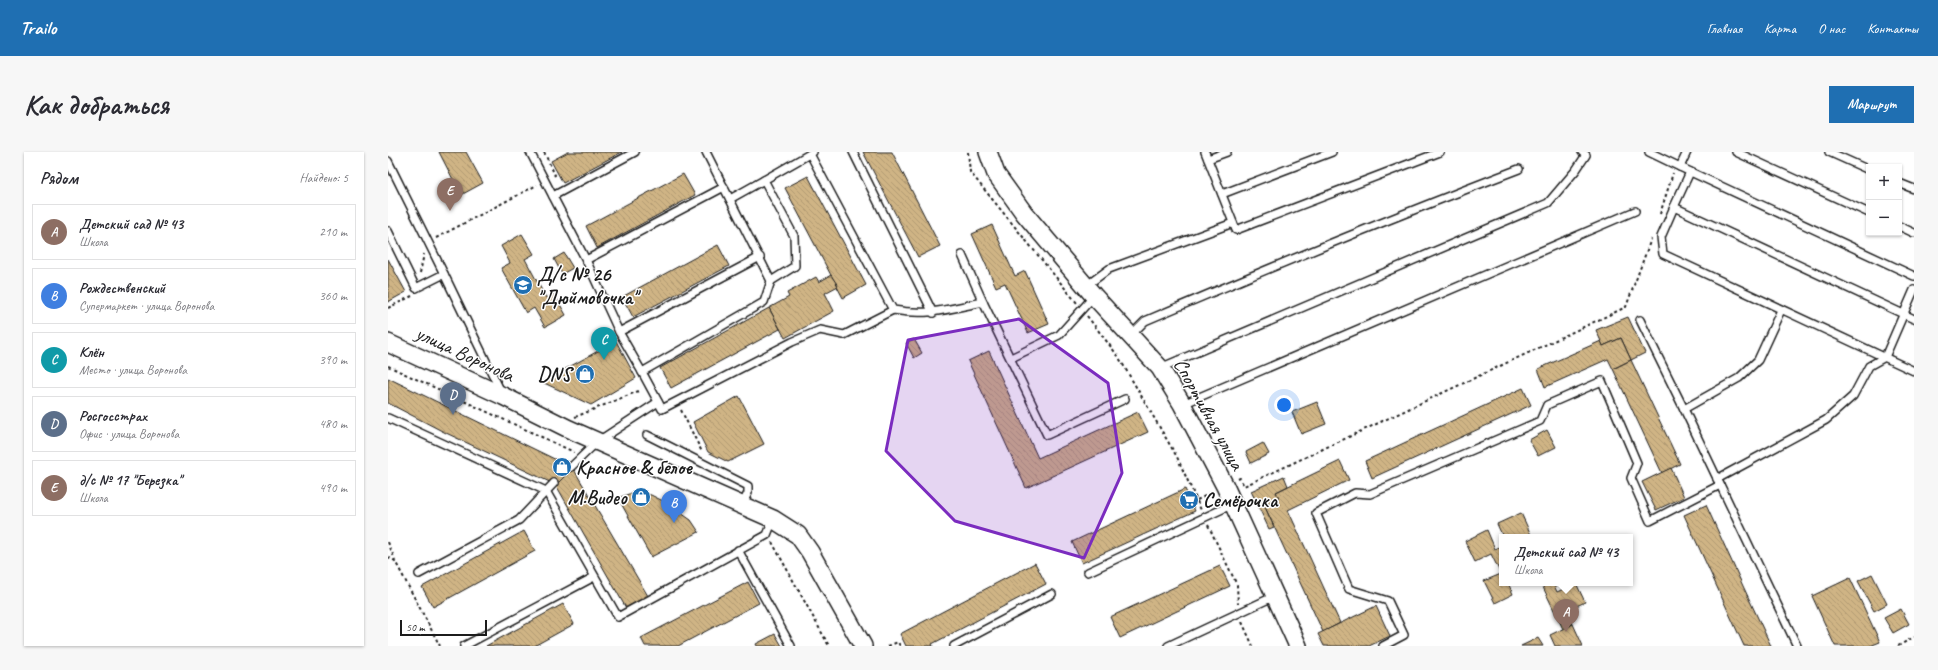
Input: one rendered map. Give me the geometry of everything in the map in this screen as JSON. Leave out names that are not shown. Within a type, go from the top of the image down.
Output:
[{"type":"street","name":"Спортивная улица","points":[[988,152],[996,174],[1024,213],[1090,291],[1160,368],[1182,404],[1225,486],[1298,646]]},
{"type":"street","name":"улица Воронова","points":[[388,343],[597,442],[742,505],[770,527],[798,535],[810,552],[863,646]]},
{"type":"lane","points":[[530,152],[586,260],[619,332],[662,409],[792,342],[820,330],[844,335],[892,310],[914,314],[933,313],[983,302]]},
{"type":"lane","points":[[553,196],[635,152]]},
{"type":"lane","points":[[706,152],[771,281]]},
{"type":"lane","points":[[853,152],[933,313]]},
{"type":"lane","points":[[1227,152],[1207,155],[1236,230],[1440,152]]},
{"type":"lane","points":[[1222,194],[1332,152]]},
{"type":"lane","points":[[1160,368],[1548,203],[1576,170],[1586,155],[1582,152]]},
{"type":"lane","points":[[1648,152],[1914,276]]},
{"type":"lane","points":[[1678,166],[1687,152]]},
{"type":"lane","points":[[1736,152],[1866,212]]},
{"type":"lane","points":[[1829,152],[1866,169]]},
{"type":"lane","points":[[730,199],[812,153],[892,310]]},
{"type":"lane","points":[[388,161],[502,396]]},
{"type":"lane","points":[[1130,335],[1145,321],[1244,279],[1519,169]]},
{"type":"lane","points":[[1690,172],[1661,237],[1663,254],[1914,371]]},
{"type":"lane","points":[[642,372],[764,302],[771,281],[795,266],[794,236],[764,180]]},
{"type":"lane","points":[[1902,184],[1914,189]]},
{"type":"lane","points":[[586,260],[724,187]]},
{"type":"lane","points":[[1674,207],[1914,319]]},
{"type":"lane","points":[[1182,404],[1635,211]]},
{"type":"lane","points":[[1011,358],[1059,335],[1090,291],[1109,269],[1233,223]]},
{"type":"lane","points":[[1902,227],[1914,233]]},
{"type":"lane","points":[[388,231],[416,288],[444,274]]},
{"type":"lane","points":[[962,255],[1047,435],[1125,399]]},
{"type":"lane","points":[[619,332],[760,258]]},
{"type":"lane","points":[[1382,646],[1404,635],[1388,600],[1349,589],[1316,513],[1355,493],[1370,494],[1540,421],[1547,405],[1602,381],[1637,463],[1632,478],[1650,521],[1826,420],[1853,396],[1870,366],[1885,357],[1914,290]]},
{"type":"lane","points":[[1684,409],[1739,378],[1758,360],[1781,310]]},
{"type":"lane","points":[[1640,320],[1797,646]]},
{"type":"lane","points":[[571,467],[597,442],[658,402]]},
{"type":"lane","points":[[388,418],[546,491],[618,617],[738,550],[770,527]]},
{"type":"lane","points":[[647,434],[748,486],[748,493],[742,505]]},
{"type":"lane","points":[[418,574],[519,520],[554,483]]},
{"type":"lane","points":[[1088,572],[1233,504]]},
{"type":"lane","points":[[738,550],[791,646]]},
{"type":"lane","points":[[464,646],[594,577]]},
{"type":"lane","points":[[954,646],[1052,594]]},
{"type":"lane","points":[[1168,646],[1276,596]]},
{"type":"path","points":[[388,308],[414,294],[428,242],[555,175],[544,152]]},
{"type":"path","points":[[1659,216],[1678,166]]},
{"type":"path","points":[[1197,500],[1240,478],[1244,486],[1626,307],[1651,238]]},
{"type":"path","points":[[388,366],[560,446],[583,455]]},
{"type":"path","points":[[560,446],[576,415],[649,386]]},
{"type":"path","points":[[770,527],[783,559],[829,646]]},
{"type":"path","points":[[388,542],[395,561],[440,646]]},
{"type":"path","points":[[388,557],[395,561]]},
{"type":"path","points":[[1899,646],[1914,637]]},
{"type":"path","points":[[888,646],[898,642],[900,646]]},
{"type":"highlighted area","points":[[1019,319],[1108,383],[1122,473],[1084,558],[955,521],[886,451],[908,340]]},
{"type":"building","points":[[439,152],[466,152],[483,183],[461,195]]},
{"type":"building","points":[[568,152],[622,152],[563,183],[551,161]]},
{"type":"building","points":[[863,152],[892,152],[940,246],[918,257]]},
{"type":"building","points":[[683,174],[695,195],[597,248],[586,226]]},
{"type":"building","points":[[808,176],[866,285],[843,298],[785,188]]},
{"type":"building","points":[[992,225],[1015,276],[1025,271],[1049,324],[1028,333],[1005,283],[996,287],[972,234]]},
{"type":"building","points":[[522,234],[534,254],[525,259],[546,298],[554,294],[566,315],[545,327],[534,308],[526,313],[501,268],[510,263],[501,246]]},
{"type":"building","points":[[718,245],[729,266],[633,317],[622,297]]},
{"type":"building","points":[[564,253],[573,268],[562,274],[554,259]]},
{"type":"building","points":[[388,259],[406,292],[388,302]]},
{"type":"building","points":[[831,275],[838,286],[825,293],[834,311],[785,338],[769,308],[789,297],[787,293],[816,277],[819,282]]},
{"type":"building","points":[[769,308],[780,329],[671,388],[660,368]]},
{"type":"building","points":[[1628,317],[1645,353],[1631,360],[1621,338],[1603,346],[1596,330]]},
{"type":"building","points":[[1621,338],[1631,360],[1613,369],[1608,359],[1545,387],[1538,369],[1601,341],[1603,346]]},
{"type":"building","points":[[914,339],[922,353],[914,358],[906,343]]},
{"type":"building","points":[[616,341],[636,378],[591,405],[542,382]]},
{"type":"building","points":[[989,351],[1038,458],[1138,412],[1148,432],[1026,488],[968,361]]},
{"type":"building","points":[[1631,360],[1680,464],[1662,473],[1613,369]]},
{"type":"building","points":[[388,378],[573,468],[556,485],[444,432],[388,403]]},
{"type":"building","points":[[1523,388],[1531,405],[1372,478],[1365,461]]},
{"type":"building","points":[[739,396],[764,444],[728,462],[708,452],[693,422]]},
{"type":"building","points":[[1317,402],[1326,424],[1301,434],[1292,412]]},
{"type":"building","points":[[1547,430],[1556,447],[1538,456],[1529,440]]},
{"type":"building","points":[[1263,443],[1269,454],[1251,463],[1246,452]]},
{"type":"building","points":[[1340,461],[1349,480],[1288,510],[1340,623],[1323,632],[1264,505],[1279,498],[1276,492]]},
{"type":"building","points":[[573,468],[648,596],[626,608],[556,485]]},
{"type":"building","points":[[1671,468],[1684,497],[1656,510],[1642,482]]},
{"type":"building","points":[[1284,476],[1288,486],[1276,492],[1279,498],[1264,505],[1274,527],[1269,529],[1251,491]]},
{"type":"building","points":[[1185,489],[1195,511],[1082,563],[1072,542]]},
{"type":"building","points":[[634,492],[651,495],[665,502],[691,520],[699,532],[651,557],[618,498]]},
{"type":"building","points":[[1706,505],[1771,646],[1744,646],[1684,515]]},
{"type":"building","points":[[1521,513],[1531,534],[1502,534],[1497,524]]},
{"type":"building","points":[[1487,530],[1495,549],[1499,547],[1499,570],[1491,554],[1475,562],[1465,541]]},
{"type":"building","points":[[524,531],[535,551],[433,607],[422,587]]},
{"type":"building","points":[[1035,563],[1046,584],[932,644],[933,646],[906,646],[900,634]]},
{"type":"building","points":[[1220,566],[1230,586],[1120,638],[1110,617]]},
{"type":"building","points":[[1872,574],[1887,604],[1874,611],[1858,581]]},
{"type":"building","points":[[1499,575],[1499,586],[1509,586],[1513,594],[1495,603],[1484,581]]},
{"type":"building","points":[[1850,578],[1880,642],[1870,646],[1835,646],[1812,596]]},
{"type":"building","points":[[748,582],[759,603],[678,646],[645,646],[641,638]]},
{"type":"building","points":[[1542,586],[1554,586],[1557,592],[1570,586],[1577,586],[1585,602],[1566,611],[1573,624],[1563,629]]},
{"type":"building","points":[[563,604],[574,624],[534,646],[486,646]]},
{"type":"building","points":[[1376,606],[1390,636],[1369,646],[1324,646],[1318,634]]},
{"type":"building","points":[[1901,609],[1909,624],[1893,633],[1884,618]]},
{"type":"building","points":[[1573,624],[1583,646],[1555,646],[1550,635]]},
{"type":"building","points":[[775,634],[782,646],[757,646],[756,644]]},
{"type":"building","points":[[1538,638],[1543,646],[1521,646]]},
{"type":"place","name":"д/с № 17 \"Березка\"","points":[[450,211]]},
{"type":"place","name":"Д/с № 26 \"Дюймовочка\"","points":[[523,285]]},
{"type":"place","name":"Клён","points":[[604,360]]},
{"type":"place","name":"DNS","points":[[585,374]]},
{"type":"place","name":"Росгосстрах","points":[[453,415]]},
{"type":"place","name":"Красное & белое","points":[[562,467]]},
{"type":"place","name":"М.Видео","points":[[641,497]]},
{"type":"place","name":"Семёрочка","points":[[1189,500]]},
{"type":"place","name":"Рождественский","points":[[674,523]]},
{"type":"place","name":"Детский сад № 43","points":[[1566,632]]}]
